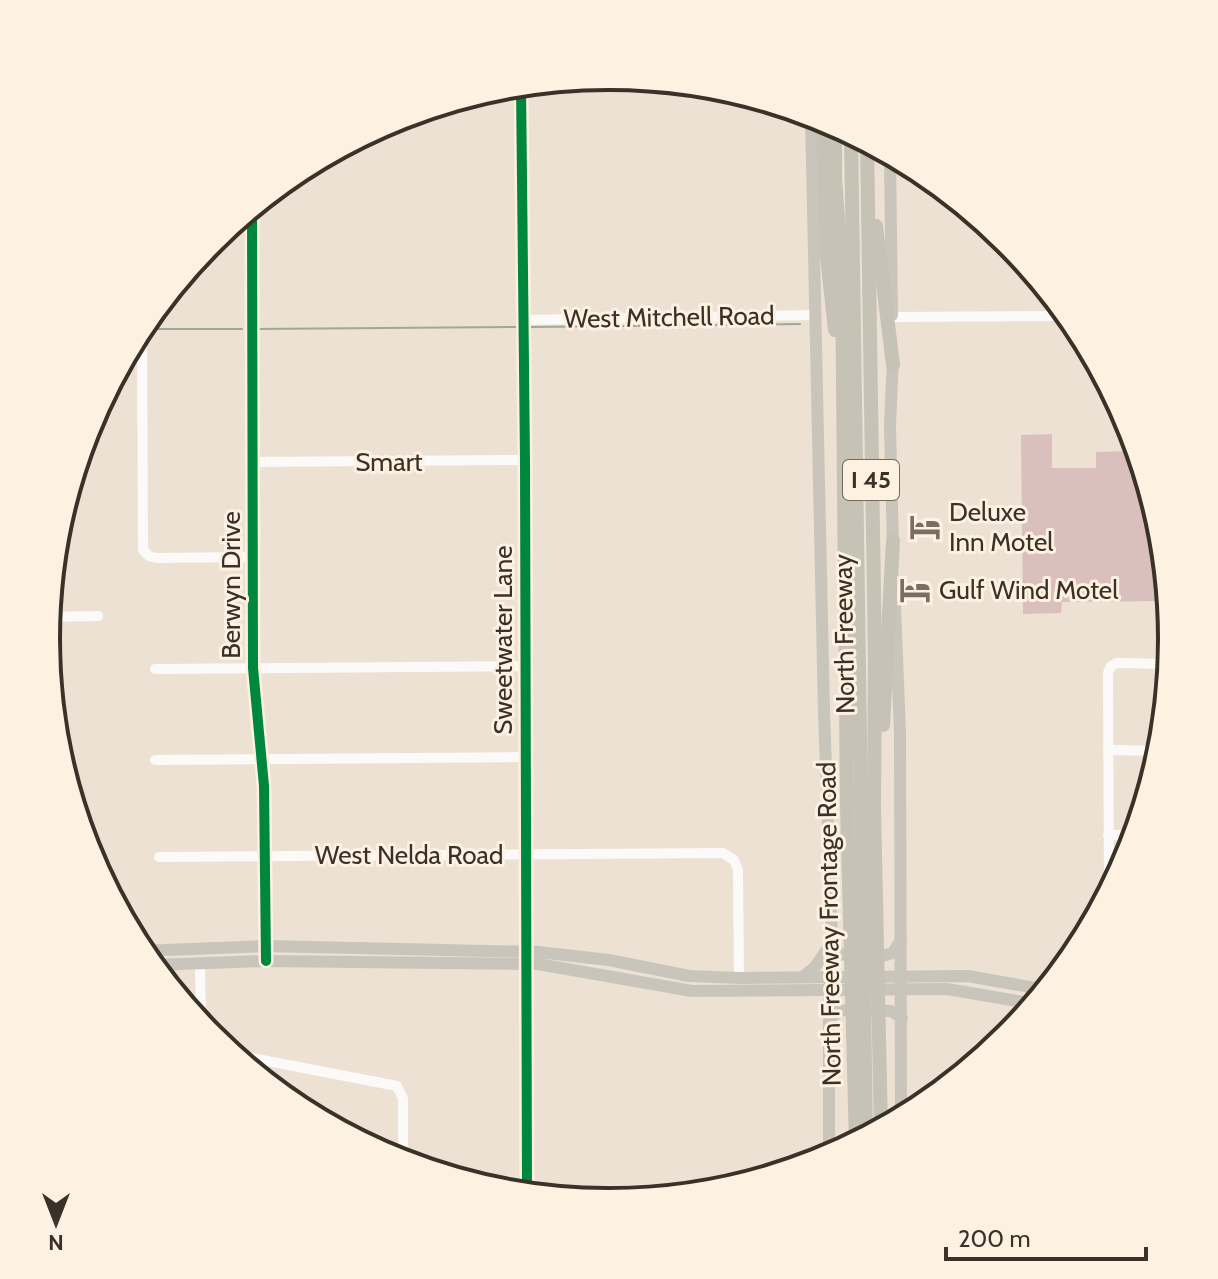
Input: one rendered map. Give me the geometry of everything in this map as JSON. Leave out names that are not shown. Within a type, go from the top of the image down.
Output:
[{"type":"highway","points":[[823,134],[827,256],[835,330],[843,365]]},
{"type":"highway","name":"North Freeway","points":[[835,139],[842,270],[863,942]]},
{"type":"highway","name":"North Freeway","points":[[851,147],[866,1124]]},
{"type":"highway","name":"North Freeway","points":[[863,942],[874,809],[875,660],[867,155]]},
{"type":"highway","points":[[868,156],[893,365]]},
{"type":"highway","points":[[874,809],[883,734],[893,541]]},
{"type":"highway","name":"North Freeway","points":[[865,1023],[879,1117]]},
{"type":"highway","name":"North Freeway","points":[[857,1129],[865,1023]]},
{"type":"main road","name":"North Freeway Frontage Road","points":[[811,129],[832,942],[829,1142]]},
{"type":"main road","points":[[890,168],[893,365],[890,425],[900,733],[901,1104]]},
{"type":"main road","points":[[796,991],[800,976],[815,967],[832,942],[840,954],[872,959],[893,953],[901,940]]},
{"type":"main road","points":[[901,940],[911,965],[933,969],[944,975]]},
{"type":"main road","points":[[157,950],[266,946],[609,960],[689,976],[944,975],[1034,987]]},
{"type":"main road","points":[[166,964],[526,958],[692,991],[901,992],[947,989],[1022,1001]]},
{"type":"main road","points":[[1002,997],[1004,981]]},
{"type":"main road","points":[[829,1020],[840,1010],[891,1011],[902,1018]]},
{"type":"street","name":"Sweetwater Lane","points":[[521,98],[527,1182]]},
{"type":"street","name":"Berwyn Drive","points":[[252,223],[253,668],[263,759],[266,961]]},
{"type":"street","name":"West Mitchell Road","points":[[523,320],[814,315]]},
{"type":"street","points":[[892,317],[1053,316]]},
{"type":"street","points":[[142,352],[143,550],[156,558],[251,557]]},
{"type":"street","name":"Smart","points":[[253,462],[525,460]]},
{"type":"street","points":[[61,617],[98,616]]},
{"type":"street","points":[[1109,866],[1108,673],[1111,666],[1117,663],[1157,664]]},
{"type":"street","points":[[155,669],[526,666]]},
{"type":"street","points":[[1108,750],[1146,751]]},
{"type":"street","points":[[155,760],[526,757]]},
{"type":"street","points":[[1108,835],[1122,835]]},
{"type":"street","name":"West Nelda Road","points":[[159,857],[716,852],[734,860],[738,879],[739,978]]},
{"type":"street","points":[[200,963],[201,1006]]},
{"type":"street","points":[[255,1059],[397,1086],[403,1099],[403,1148]]},
{"type":"shaded area","points":[[1052,434],[1052,468],[1096,468],[1096,452],[1125,451],[1147,532],[1157,601],[1062,602],[1061,613],[1023,614],[1021,435]]},
{"type":"waterway","points":[[529,327],[800,324]]},
{"type":"waterway","points":[[255,329],[518,327]]},
{"type":"waterway","points":[[156,329],[242,329]]},
{"type":"cycle path","points":[[521,98],[527,1182]]},
{"type":"cycle path","points":[[252,223],[253,668],[264,786],[266,961]]},
{"type":"place","name":"Deluxe Inn Motel","points":[[925,527]]},
{"type":"place","name":"Gulf Wind Motel","points":[[915,590]]}]
